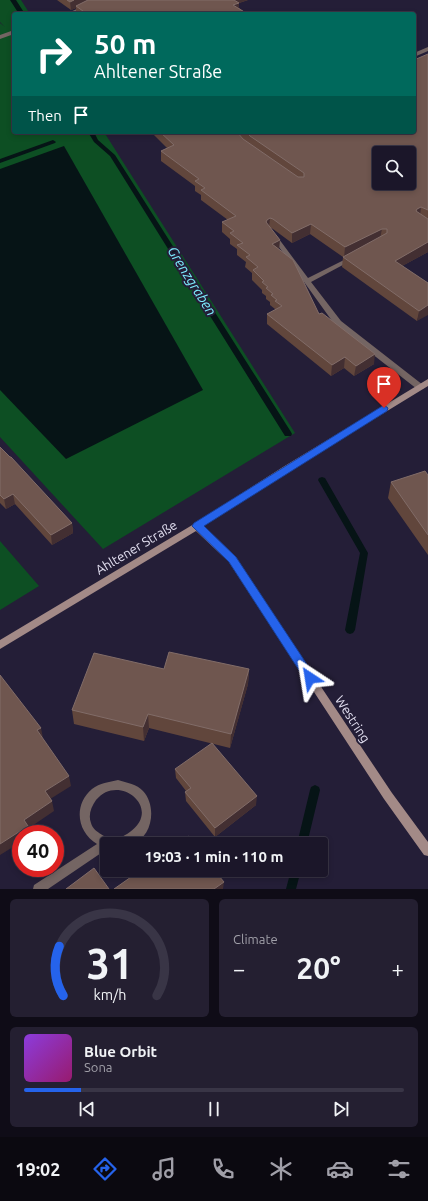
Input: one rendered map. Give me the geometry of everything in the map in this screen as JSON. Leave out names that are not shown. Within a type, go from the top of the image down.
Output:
[{"type":"main road","name":"Ahltener Straße","points":[[0,645],[197,526],[286,469],[428,382]]},
{"type":"main road","name":"Westring","points":[[197,526],[232,560],[388,796],[428,852]]},
{"type":"street","points":[[73,12],[100,0]]},
{"type":"street","points":[[0,37],[12,33]]},
{"type":"street","points":[[416,54],[428,48]]},
{"type":"street","points":[[270,231],[338,323],[420,386]]},
{"type":"street","points":[[308,281],[356,256]]},
{"type":"street","points":[[100,841],[94,838],[86,826],[84,815],[90,798],[98,791],[108,786],[117,785],[127,786],[138,792],[144,800],[147,810],[146,818],[143,828],[136,837]]},
{"type":"street","points":[[38,889],[100,849]]},
{"type":"green space","points":[[0,0],[21,0],[29,12],[12,12],[12,134],[105,134],[295,433],[103,549],[0,437],[0,23],[5,27],[0,22]]},
{"type":"green space","points":[[0,541],[39,586],[0,610]]},
{"type":"shaded area","points":[[64,146],[203,390],[66,459],[0,390],[0,169]]},
{"type":"building","points":[[88,0],[234,0],[239,3],[233,5],[244,12],[84,12],[76,6]]},
{"type":"building","points":[[428,54],[428,210],[421,207],[416,211],[428,219],[428,242],[395,261],[428,283],[428,305],[419,311],[343,257],[387,233],[387,229],[382,229],[345,247],[311,224],[292,233],[273,219],[270,218],[266,222],[280,240],[272,244],[293,260],[319,314],[322,313],[375,354],[356,366],[345,357],[332,365],[267,314],[282,306],[275,301],[277,300],[271,295],[273,294],[262,282],[264,281],[253,270],[258,267],[246,257],[250,255],[237,245],[243,243],[230,233],[234,231],[222,222],[236,216],[201,190],[205,188],[195,181],[199,179],[161,151],[174,145],[162,134],[239,134],[243,139],[298,177],[304,177],[304,173],[248,134],[416,134],[416,59]]},
{"type":"building","points":[[0,447],[72,523],[51,535],[13,494],[4,499],[0,495]]},
{"type":"building","points":[[425,471],[428,475],[428,535],[391,482]]},
{"type":"building","points":[[169,652],[249,669],[231,734],[148,714],[143,727],[72,710],[94,653],[164,669]]},
{"type":"building","points":[[0,675],[41,728],[37,730],[69,776],[45,791],[52,801],[24,820],[27,825],[12,825],[12,836],[0,844]]},
{"type":"building","points":[[212,743],[257,796],[215,828],[185,792],[191,788],[175,769]]},
{"type":"building","points":[[94,868],[109,889],[66,889]]},
{"type":"building","points":[[131,877],[220,877],[224,882],[214,889],[114,889]]},
{"type":"waterway","name":"Grenzgraben","points":[[13,0],[21,12]]},
{"type":"waterway","name":"Grenzgraben","points":[[92,134],[96,141],[112,155],[288,434]]},
{"type":"waterway","points":[[0,161],[53,142]]},
{"type":"waterway","name":"Grenzgraben","points":[[322,480],[364,553],[350,630]]},
{"type":"waterway","name":"Grenzgraben","points":[[304,837],[315,790]]},
{"type":"waterway","name":"Grenzgraben","points":[[291,889],[294,877]]},
{"type":"route","points":[[310,678],[232,560],[197,526],[384,408]]}]
